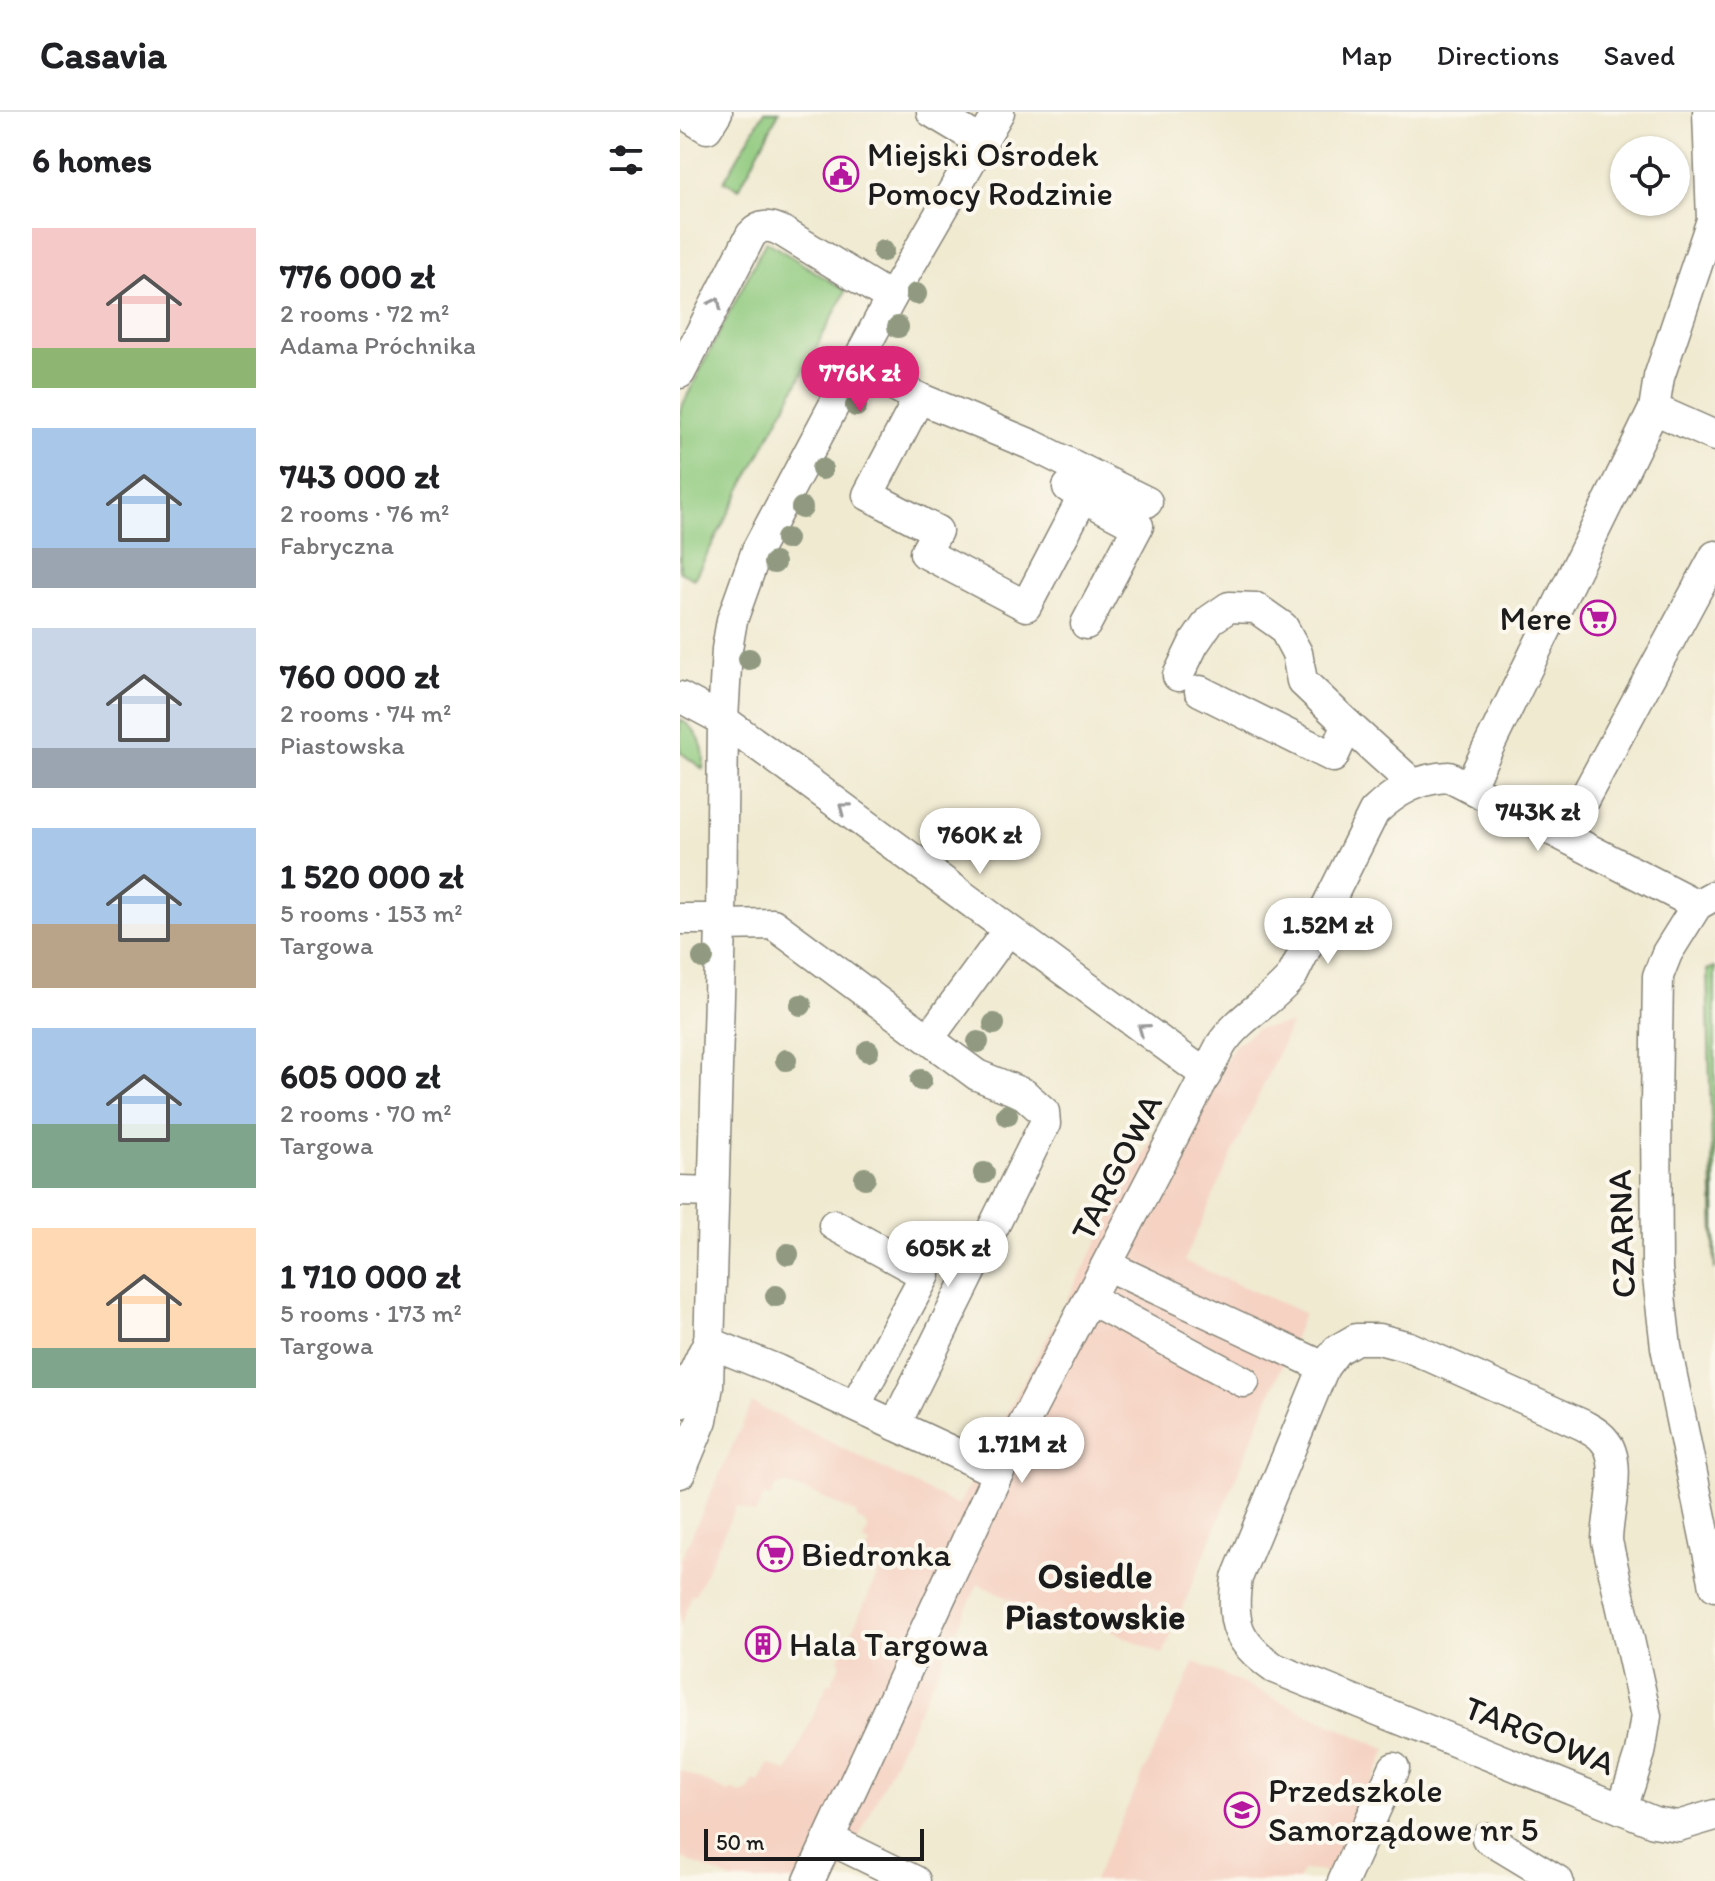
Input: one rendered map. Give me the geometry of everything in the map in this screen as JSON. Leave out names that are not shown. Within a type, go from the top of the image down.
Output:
[{"type":"street","points":[[681,112],[707,128],[717,112]]},
{"type":"street","points":[[932,112],[982,142]]},
{"type":"street","points":[[681,1467],[706,1402],[721,922],[723,720],[729,634],[750,565],[891,298],[999,112]]},
{"type":"street","points":[[1469,787],[1654,409],[1659,377],[1712,220],[1708,112]]},
{"type":"street","points":[[680,373],[751,235],[763,226],[783,232],[891,298]]},
{"type":"street","points":[[855,366],[919,398],[1032,445],[1147,502]]},
{"type":"street","points":[[919,398],[868,495],[937,531],[925,553],[1026,606],[1083,497]]},
{"type":"street","points":[[1654,409],[1715,436]]},
{"type":"street","points":[[982,424],[1083,497],[1138,526],[1086,624]]},
{"type":"street","points":[[1564,836],[1715,556]]},
{"type":"street","points":[[1348,725],[1333,757],[1189,683],[1210,620],[1229,607],[1256,608],[1283,627],[1297,653],[1302,681],[1413,784],[1449,777],[1564,836],[1706,900]]},
{"type":"street","points":[[680,697],[723,720],[1206,1075]]},
{"type":"street","name":"TARGOWA","points":[[809,1881],[998,1473],[1228,1034],[1276,995],[1292,976],[1374,812],[1391,795],[1413,784]]},
{"type":"street","name":"CZARNA","points":[[1706,900],[1667,953],[1658,976],[1657,1269],[1666,1347],[1715,1586]]},
{"type":"street","points":[[680,919],[773,924],[977,1075],[1024,1094],[1044,1112],[1040,1133],[895,1425]]},
{"type":"street","points":[[929,1038],[1008,930]]},
{"type":"street","points":[[680,1191],[713,1192]]},
{"type":"street","points":[[834,1225],[925,1275],[855,1406]]},
{"type":"street","points":[[1108,1266],[1324,1367]]},
{"type":"street","points":[[1090,1299],[1244,1382]]},
{"type":"street","name":"TARGOWA","points":[[1356,1339],[1396,1343],[1583,1425],[1608,1445],[1615,1464],[1607,1519],[1609,1559],[1646,1716],[1640,1753],[1622,1809],[1274,1668],[1253,1653],[1238,1630],[1233,1605],[1237,1578],[1324,1367],[1337,1350],[1356,1339]]},
{"type":"street","points":[[680,1403],[708,1342]]},
{"type":"street","points":[[708,1342],[998,1473]]},
{"type":"street","points":[[1343,1881],[1394,1768]]},
{"type":"street","points":[[1622,1809],[1654,1822],[1678,1826],[1715,1815]]},
{"type":"street","points":[[1487,1838],[1558,1881]]},
{"type":"street","points":[[829,1839],[915,1881]]},
{"type":"shaded area","points":[[1291,1024],[1184,1261],[1304,1313],[1163,1655],[1083,1617],[1074,1630],[978,1584],[838,1881],[734,1881],[680,1857],[680,1770],[729,1793],[731,1790],[741,1794],[749,1791],[754,1781],[760,1783],[769,1764],[788,1772],[828,1683],[831,1684],[841,1663],[838,1661],[879,1572],[861,1563],[870,1544],[864,1541],[868,1531],[865,1523],[856,1518],[857,1514],[815,1494],[783,1484],[775,1487],[770,1497],[764,1495],[755,1514],[736,1506],[695,1595],[692,1594],[680,1628],[680,1561],[752,1403],[958,1506],[1184,1079],[1210,1088],[1234,1046],[1256,1029]]},
{"type":"shaded area","name":"Przedszkole Samorządowe nr 5","points":[[1195,1662],[1387,1750],[1328,1872],[1303,1870],[1298,1881],[1093,1881]]},
{"type":"green space","points":[[764,112],[779,112],[739,189],[724,181]]},
{"type":"green space","points":[[766,241],[846,291],[694,579],[680,572],[680,410]]},
{"type":"green space","points":[[680,719],[692,728],[700,740],[704,754],[703,769],[680,752]]},
{"type":"green space","points":[[1715,967],[1715,1270],[1707,970]]},
{"type":"place","name":"Miejski Ośrodek Pomocy Rodzinie","points":[[841,174]]},
{"type":"place","name":"Mere","points":[[1598,618]]},
{"type":"place","name":"Biedronka","points":[[775,1554]]},
{"type":"place","name":"Hala Targowa","points":[[763,1644]]},
{"type":"place","name":"Przedszkole Samorządowe nr 5","points":[[1242,1810]]},
{"type":"district","name":"Osiedle Piastowskie","points":[[1095,1596]]}]
